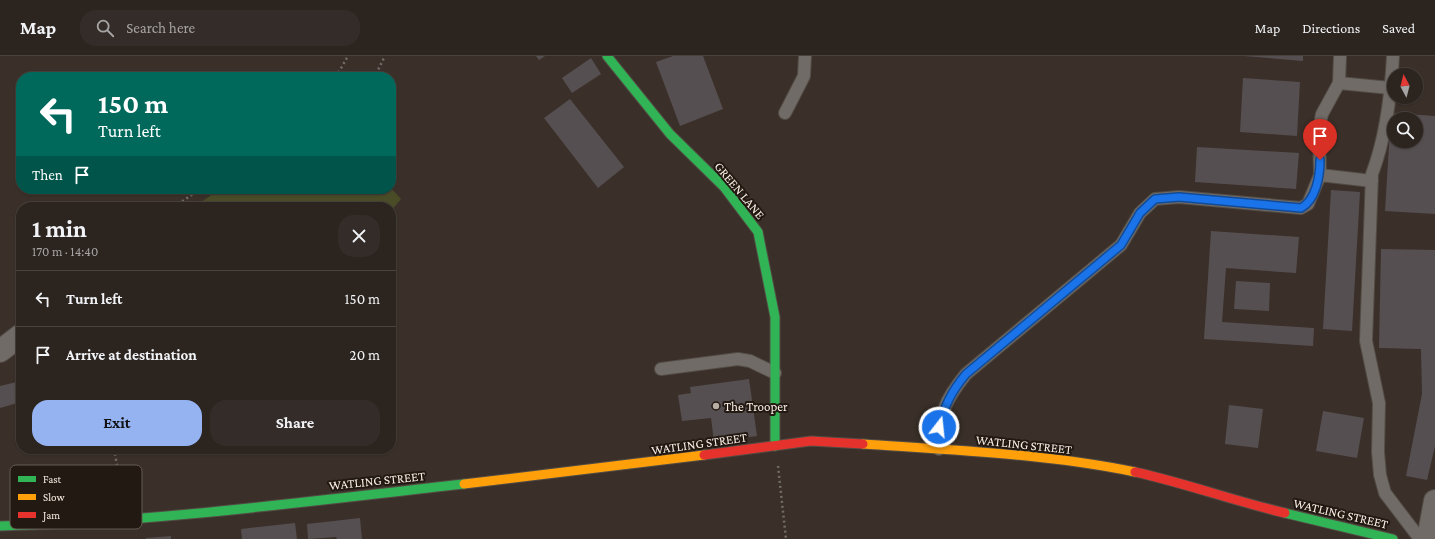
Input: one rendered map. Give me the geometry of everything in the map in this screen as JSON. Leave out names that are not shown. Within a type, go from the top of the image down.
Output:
[{"type":"street","name":"GREEN LANE","points":[[607,56],[670,134],[724,187],[758,232],[775,316],[775,446]]},
{"type":"street","points":[[0,351],[16,339]]},
{"type":"street","name":"WATLING STREET","points":[[142,517],[240,509],[623,466],[811,441],[939,449],[1109,467],[1166,479],[1238,502],[1393,539]]},
{"type":"street","points":[[1428,539],[1435,501]]},
{"type":"street","name":"WATLING STREET","points":[[0,526],[10,526]]},
{"type":"lane","points":[[785,113],[804,76],[805,56]]},
{"type":"lane","points":[[939,449],[939,427],[944,410],[951,392],[966,374],[1121,245],[1140,213],[1146,205],[1155,199],[1179,197],[1301,208],[1308,204],[1320,175],[1320,129],[1322,114],[1339,83],[1340,56]]},
{"type":"lane","points":[[1392,68],[1393,56]]},
{"type":"lane","points":[[1339,83],[1387,88]]},
{"type":"lane","points":[[1388,104],[1380,154],[1372,174],[1366,341],[1379,403],[1378,452],[1380,475],[1385,493],[1420,539]]},
{"type":"lane","points":[[1320,175],[1372,181]]},
{"type":"lane","points":[[661,369],[738,359],[750,361],[775,373]]},
{"type":"path","points":[[339,72],[348,56]]},
{"type":"path","points":[[377,72],[384,56]]},
{"type":"path","points":[[181,202],[193,194]]},
{"type":"path","points":[[775,446],[786,539]]},
{"type":"path","points":[[115,454],[117,465]]},
{"type":"green space","points":[[213,194],[396,194],[401,199],[396,205],[396,202],[201,202]]},
{"type":"building","points":[[536,56],[545,56],[539,60]]},
{"type":"building","points":[[673,56],[703,56],[723,109],[680,126],[656,62]]},
{"type":"building","points":[[1244,56],[1303,56],[1303,61]]},
{"type":"building","points":[[591,58],[601,74],[572,93],[562,78]]},
{"type":"building","points":[[1243,78],[1300,82],[1297,136],[1240,132]]},
{"type":"building","points":[[570,99],[624,167],[598,188],[544,118]]},
{"type":"building","points":[[1423,115],[1435,116],[1435,214],[1385,211],[1389,148],[1423,148]]},
{"type":"building","points":[[1197,147],[1299,153],[1296,189],[1195,182]]},
{"type":"building","points":[[1331,190],[1360,192],[1352,331],[1323,329]]},
{"type":"building","points":[[1211,231],[1299,237],[1296,273],[1226,268],[1222,322],[1314,328],[1313,346],[1204,339]]},
{"type":"building","points":[[1381,249],[1435,250],[1435,446],[1427,480],[1406,476],[1422,394],[1421,349],[1379,348]]},
{"type":"building","points":[[1236,281],[1270,283],[1269,311],[1234,309]]},
{"type":"building","name":"The Trooper","points":[[749,379],[757,436],[714,442],[711,418],[682,421],[678,395],[691,393],[690,387]]},
{"type":"building","points":[[16,382],[16,403],[0,408],[0,386]]},
{"type":"building","points":[[1229,405],[1263,409],[1258,448],[1225,444]]},
{"type":"building","points":[[1323,411],[1364,418],[1357,458],[1316,451]]},
{"type":"building","points":[[360,518],[362,539],[337,539],[336,537],[308,539],[307,524]]},
{"type":"building","points":[[295,523],[297,539],[242,539],[241,529]]},
{"type":"building","points":[[171,536],[171,539],[146,539],[146,538]]},
{"type":"traffic: fast","points":[[607,56],[670,134],[724,187],[758,232],[775,317],[775,446]]},
{"type":"traffic: fast","points":[[142,518],[290,504],[464,484]]},
{"type":"traffic: fast","points":[[1285,513],[1393,539]]},
{"type":"traffic: fast","points":[[0,526],[10,526]]},
{"type":"traffic: slow","points":[[863,444],[1034,457],[1135,472]]},
{"type":"traffic: slow","points":[[464,484],[704,455]]},
{"type":"traffic: jam","points":[[704,455],[811,441],[863,444]]},
{"type":"traffic: jam","points":[[1135,472],[1285,513]]},
{"type":"place","name":"The Trooper","points":[[716,406]]},
{"type":"route","points":[[939,427],[951,392],[966,374],[1121,245],[1146,205],[1155,199],[1179,197],[1301,208],[1308,204],[1320,175],[1320,160]]}]
